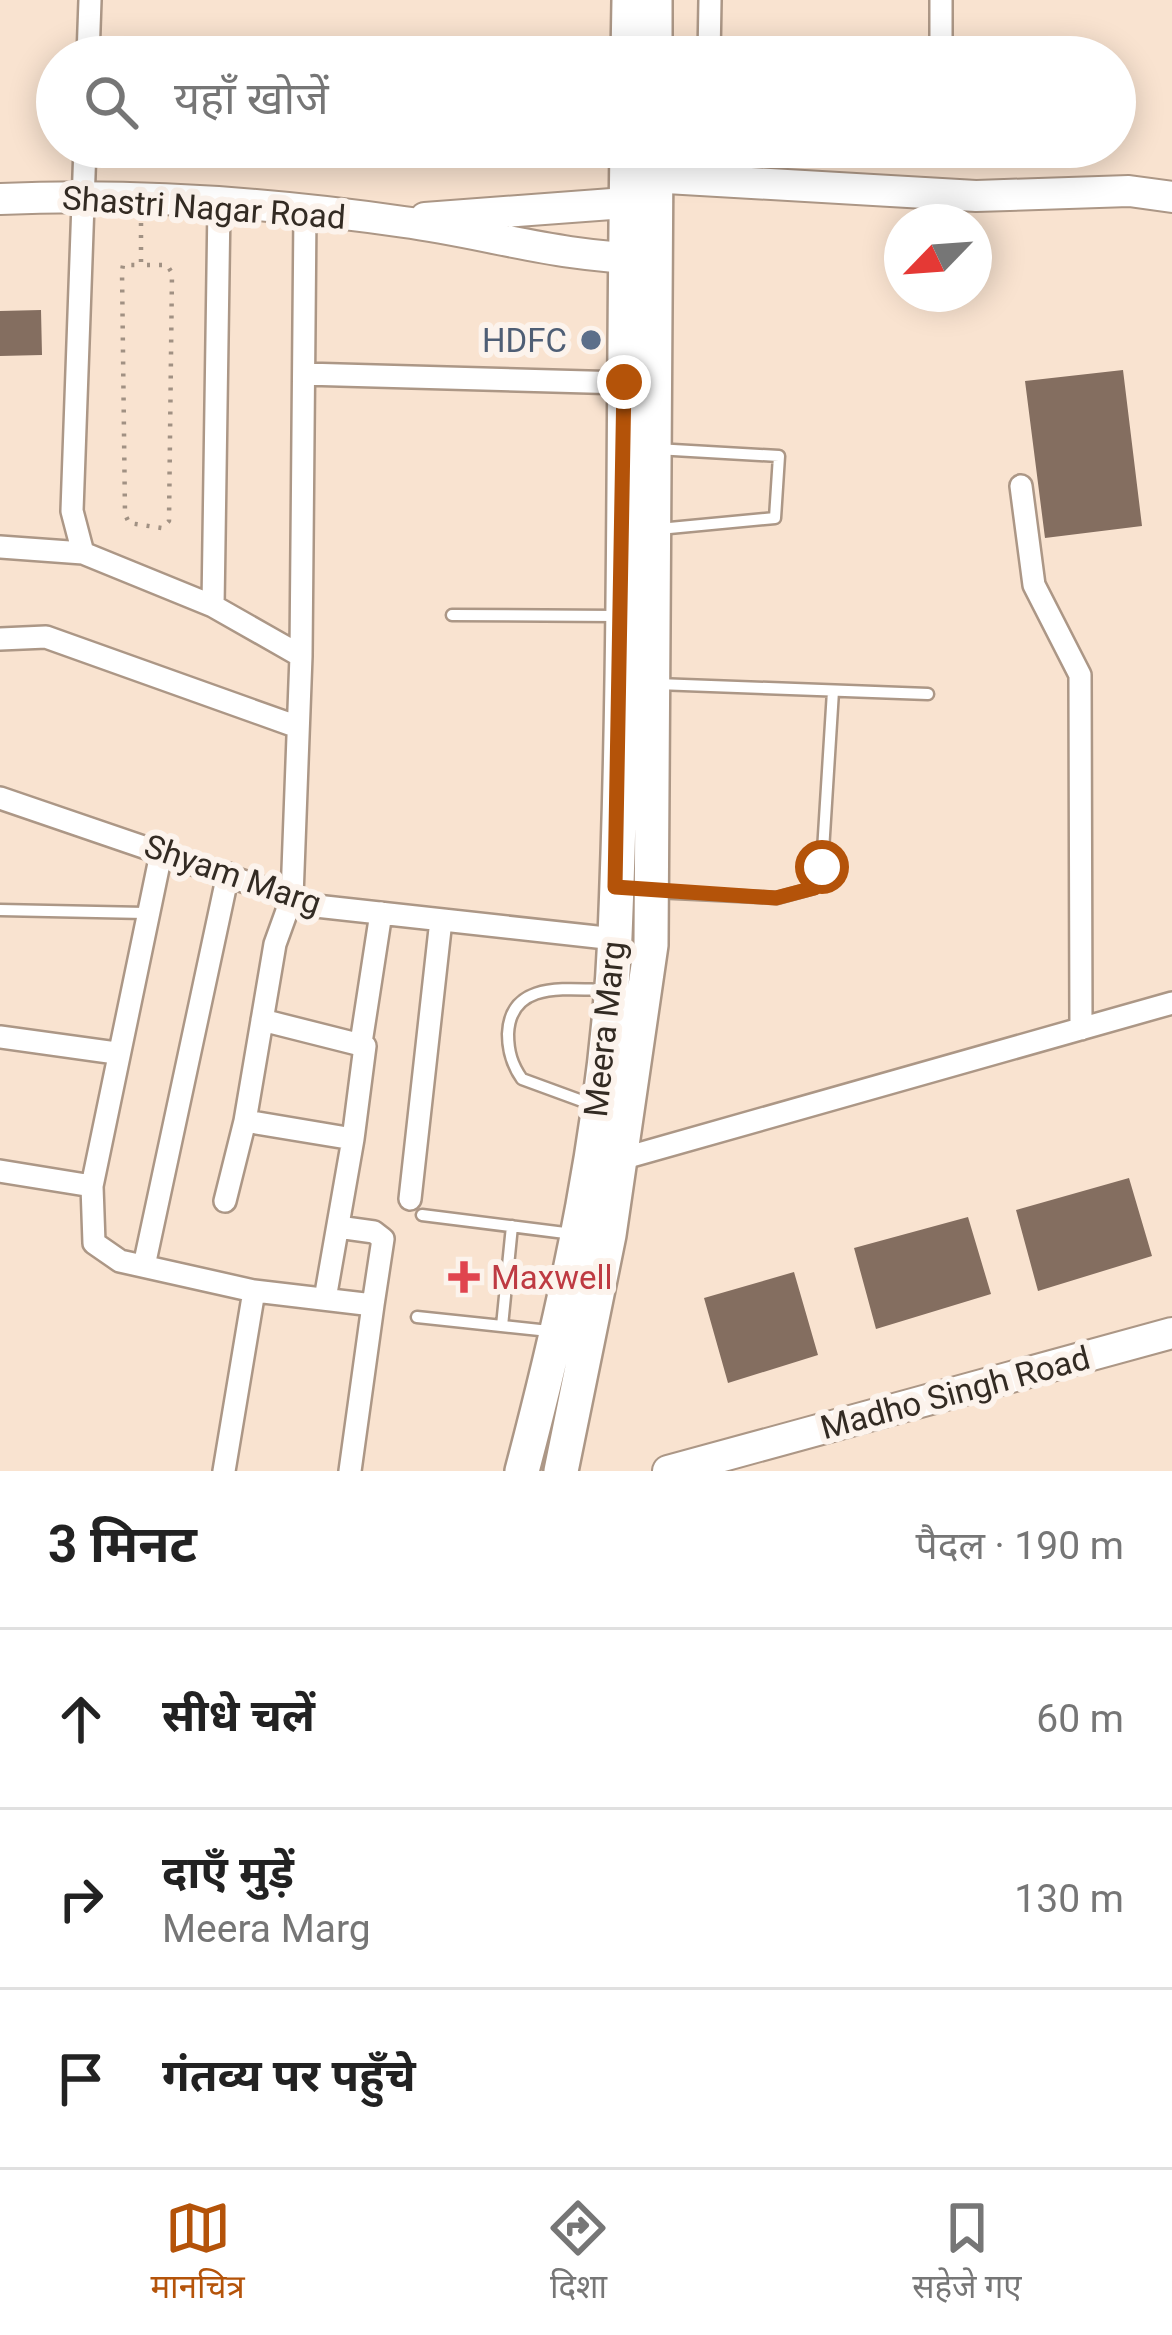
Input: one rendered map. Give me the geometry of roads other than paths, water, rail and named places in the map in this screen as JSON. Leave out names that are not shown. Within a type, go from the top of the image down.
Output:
[{"type":"main road","points":[[628,36],[629,0]]},
{"type":"main road","points":[[655,0],[655,36]]},
{"type":"main road","name":"Meera Marg","points":[[561,1471],[621,1159],[651,946],[656,449],[641,258],[641,174]]},
{"type":"main road","name":"Meera Marg","points":[[522,1471],[558,1332],[577,1234],[615,939],[624,382],[641,258]]},
{"type":"street","points":[[89,36],[90,0]]},
{"type":"street","points":[[709,36],[710,0]]},
{"type":"street","points":[[941,0],[941,36]]},
{"type":"street","points":[[82,553],[72,511],[84,168]]},
{"type":"street","name":"Shastri Nagar Road","points":[[407,222],[641,174],[976,196],[1129,191],[1172,197]]},
{"type":"street","name":"Shastri Nagar Road","points":[[0,199],[82,195],[305,212],[407,222],[641,258]]},
{"type":"street","points":[[213,606],[219,205]]},
{"type":"street","points":[[225,1201],[275,944],[292,897],[301,656],[305,212]]},
{"type":"street","points":[[304,374],[624,382]]},
{"type":"street","points":[[1021,486],[1034,585],[1080,675],[1081,1029]]},
{"type":"street","points":[[0,548],[82,553],[213,606],[301,656]]},
{"type":"street","points":[[0,638],[46,637],[298,727]]},
{"type":"street","name":"Shyam Marg","points":[[0,798],[162,849],[316,906],[615,939]]},
{"type":"street","points":[[162,849],[92,1186],[94,1243],[120,1261],[254,1291],[373,1305]]},
{"type":"street","points":[[144,1266],[228,874]]},
{"type":"street","points":[[326,1299],[365,1056],[361,1043],[381,913]]},
{"type":"street","points":[[416,1207],[441,920]]},
{"type":"street","points":[[621,1159],[1172,1003]]},
{"type":"street","points":[[262,1020],[361,1043]]},
{"type":"street","points":[[0,1037],[116,1054]]},
{"type":"street","points":[[244,1120],[352,1139]]},
{"type":"street","points":[[0,1171],[92,1186]]},
{"type":"street","points":[[338,1227],[383,1239],[350,1471]]},
{"type":"street","points":[[224,1471],[254,1291]]},
{"type":"street","name":"Madho Singh Road","points":[[668,1471],[1172,1333]]},
{"type":"lane","points":[[655,529],[768,522],[779,512],[776,453],[656,449]]},
{"type":"lane","points":[[452,615],[620,616]]},
{"type":"lane","points":[[654,684],[928,694]]},
{"type":"lane","points":[[615,887],[776,898],[814,888],[822,867],[832,691]]},
{"type":"lane","points":[[0,910],[146,913]]},
{"type":"lane","points":[[596,1106],[522,1079],[509,1054],[509,1022],[517,1004],[535,992],[609,990]]},
{"type":"lane","points":[[416,1207],[577,1234]]},
{"type":"lane","points":[[502,1326],[512,1226]]},
{"type":"lane","points":[[417,1317],[558,1332]]},
{"type":"place","name":"HDFC","points":[[591,340]]},
{"type":"place","name":"Maxwell","points":[[464,1277]]}]
